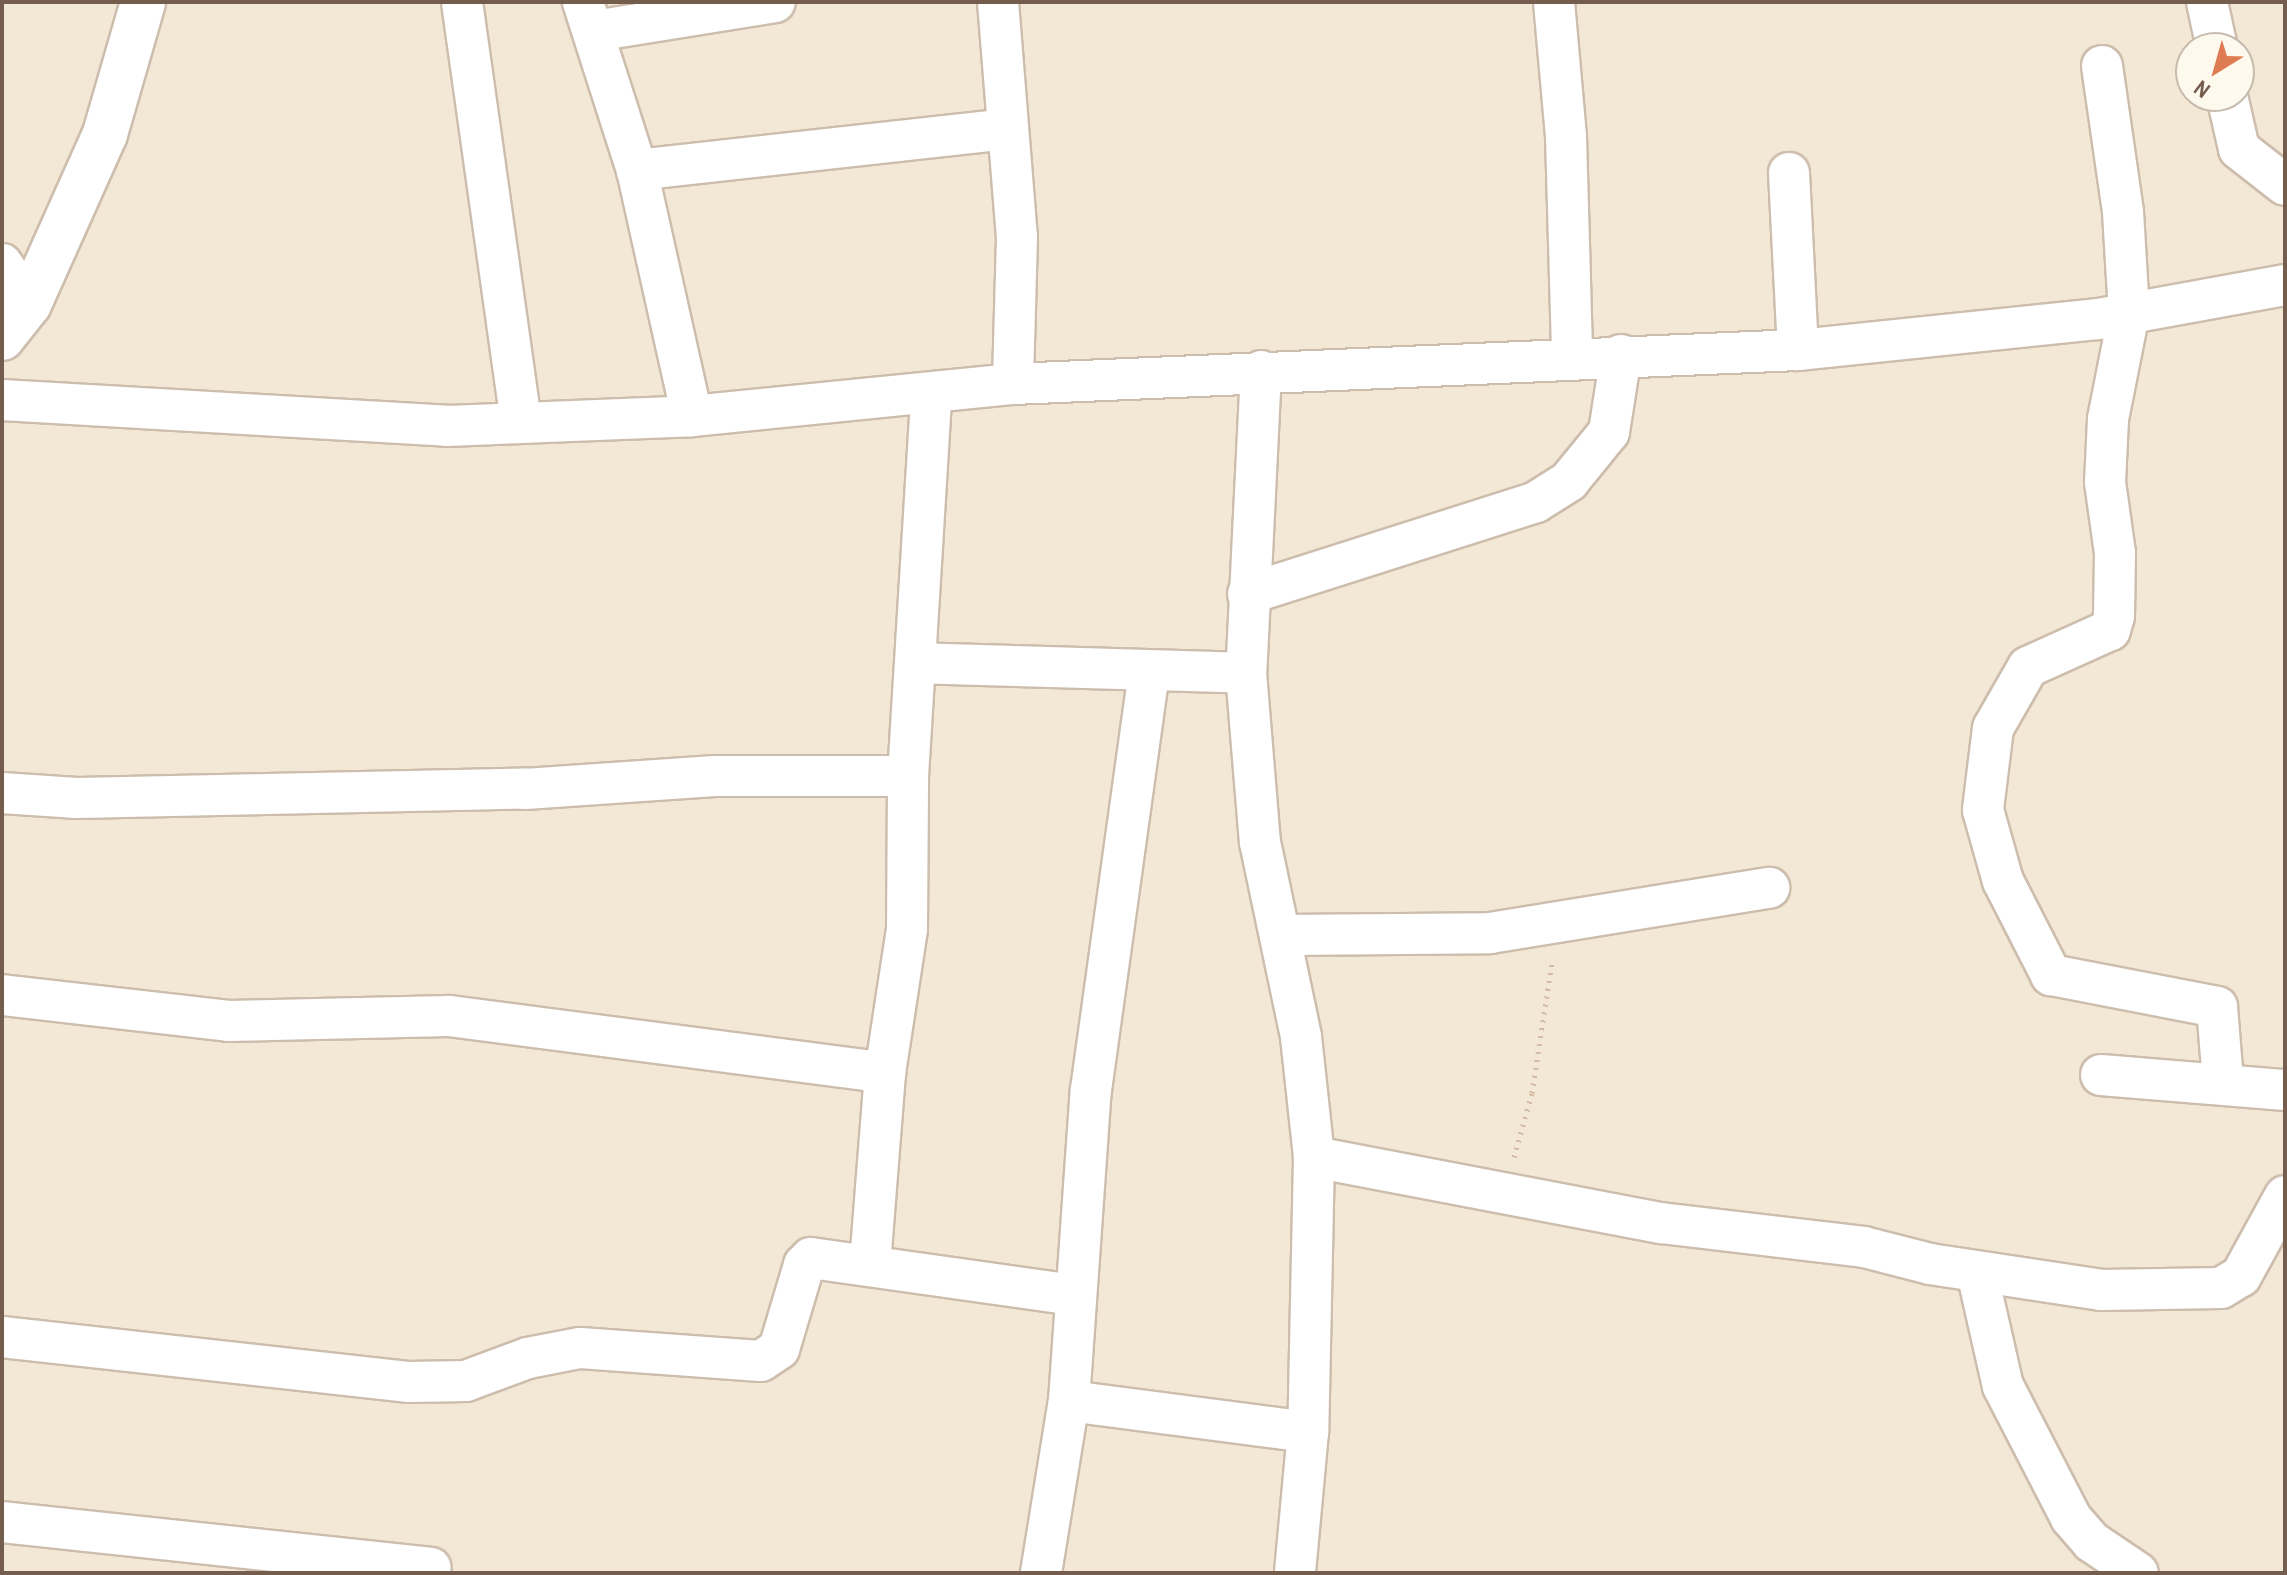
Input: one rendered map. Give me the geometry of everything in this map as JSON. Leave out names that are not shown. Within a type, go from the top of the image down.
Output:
[{"type":"street","points":[[2,338],[29,304],[105,134],[143,2]]},
{"type":"street","points":[[462,2],[521,423]]},
{"type":"street","points":[[692,416],[637,170],[588,16],[775,2]]},
{"type":"street","points":[[998,2],[1017,237],[1013,384]]},
{"type":"street","points":[[1554,2],[1566,136],[1572,355]]},
{"type":"street","points":[[2207,2],[2214,32]]},
{"type":"street","points":[[2102,66],[2123,212],[2129,313],[2108,419],[2105,482],[2115,553],[2110,630],[2028,667],[1993,728],[1983,810],[2003,881],[2051,975],[2217,1007],[2223,1081]]},
{"type":"street","points":[[2231,112],[2239,149],[2285,185]]},
{"type":"street","points":[[637,170],[1007,129]]},
{"type":"street","points":[[1789,173],[1798,350]]},
{"type":"street","points":[[2,264],[29,304]]},
{"type":"street","points":[[2,400],[447,426],[692,416],[931,397],[1013,384],[1572,355],[1798,350],[2129,313],[2285,285]]},
{"type":"street","points":[[1248,594],[1536,502],[1558,488],[1593,459],[1609,432],[1621,355]]},
{"type":"street","points":[[1261,371],[1246,673],[1260,842],[1281,935],[1314,1157],[1308,1432],[1295,1573]]},
{"type":"street","points":[[870,1264],[885,1073],[907,929],[908,776],[931,397]]},
{"type":"street","points":[[916,663],[1246,673]]},
{"type":"street","points":[[1041,1573],[1069,1401],[1089,1106],[1149,671]]},
{"type":"street","points":[[2,793],[199,796],[525,789],[715,776],[908,776]]},
{"type":"street","points":[[1281,935],[1425,937],[1556,923],[1769,888]]},
{"type":"street","points":[[2,995],[229,1021],[449,1016],[885,1073]]},
{"type":"street","points":[[2101,1075],[2223,1081],[2285,1090]]},
{"type":"street","points":[[1314,1157],[1661,1223],[1864,1247],[1977,1272],[2101,1290],[2221,1288],[2241,1276],[2285,1196]]},
{"type":"street","points":[[2,1337],[408,1382],[466,1381],[528,1358],[580,1348],[761,1361],[779,1349],[804,1265],[824,1257],[1075,1295]]},
{"type":"street","points":[[1977,1272],[2003,1386],[2071,1518],[2092,1542],[2138,1573]]},
{"type":"street","points":[[1069,1401],[1308,1432]]},
{"type":"street","points":[[2,1522],[431,1568]]},
{"type":"path","points":[[1504,1193],[1532,1093],[1556,923]]},
{"type":"shaded area","points":[[2,2],[2285,2],[2285,1573],[2,1573]]}]
